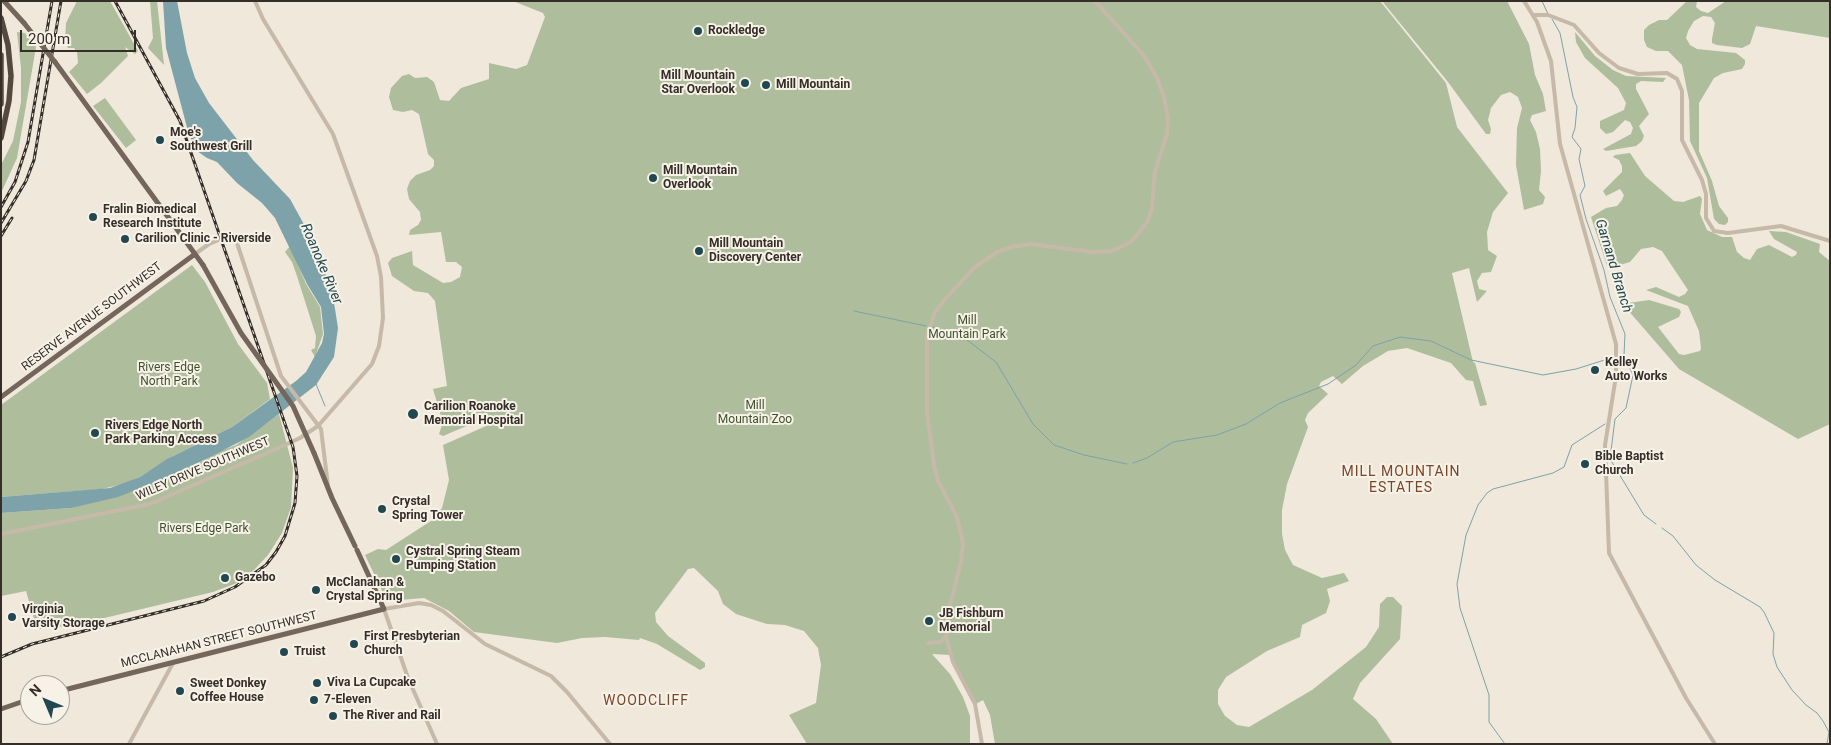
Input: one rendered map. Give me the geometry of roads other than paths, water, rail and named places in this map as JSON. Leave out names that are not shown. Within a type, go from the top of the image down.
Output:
[{"type":"highway","points":[[1,19],[8,45],[11,76],[8,108],[1,138]]},
{"type":"highway","points":[[1,54],[1,104]]},
{"type":"main road","points":[[4,1],[24,22],[203,265],[241,333],[293,406],[328,490],[384,609]]},
{"type":"main road","name":"RESERVE AVENUE SOUTHWEST","points":[[1,398],[195,254]]},
{"type":"main road","name":"MCCLANAHAN STREET SOUTHWEST","points":[[70,689],[384,609]]},
{"type":"main road","points":[[1,706],[20,702]]},
{"type":"street","name":"WILEY DRIVE SOUTHWEST","points":[[1,534],[150,504],[300,438],[318,426],[368,369],[375,357],[383,318],[381,277],[372,239],[333,134],[263,19],[256,1]]},
{"type":"street","points":[[982,744],[974,700],[950,655],[946,637],[947,619],[963,544],[957,517],[936,475],[929,428],[926,343],[928,328],[935,312],[975,267],[997,252],[1031,244],[1093,252],[1112,251],[1125,246],[1136,238],[1146,226],[1150,214],[1155,171],[1168,127],[1164,97],[1157,78],[1142,52],[1095,1]]},
{"type":"street","points":[[1524,1],[1543,36],[1551,61],[1560,144],[1613,328],[1618,354],[1605,445],[1609,552],[1686,698],[1715,744]]},
{"type":"street","points":[[1533,15],[1548,15],[1577,27],[1599,53],[1619,68],[1638,74],[1667,73],[1677,79],[1682,91],[1682,140],[1705,188],[1707,222],[1714,231],[1722,234],[1781,226],[1830,241]]},
{"type":"street","points":[[195,254],[213,242],[226,238],[234,239],[284,381],[322,433],[328,490]]},
{"type":"street","points":[[437,744],[408,678],[384,609],[419,603],[438,608],[485,644],[551,676],[567,692],[610,744]]},
{"type":"street","points":[[928,643],[940,642],[946,637]]},
{"type":"street","points":[[129,744],[173,663]]},
{"type":"water","name":"Roanoke River","points":[[163,1],[177,1],[187,53],[195,78],[209,103],[253,160],[290,199],[311,237],[331,288],[338,328],[334,357],[316,385],[249,437],[212,456],[118,497],[71,508],[1,513],[1,497],[110,488],[140,477],[167,459],[232,427],[296,381],[306,372],[322,343],[324,334],[321,307],[307,284],[275,218],[262,203],[237,183],[217,162],[197,151],[189,135],[166,48]]},
{"type":"waterway","name":"Garnand Branch","points":[[1542,1],[1548,14]]},
{"type":"waterway","name":"Garnand Branch","points":[[1552,19],[1560,33],[1573,97],[1577,107],[1572,137],[1581,149],[1579,159],[1585,186],[1580,195],[1586,219],[1604,270],[1610,297],[1625,334],[1624,355],[1633,375],[1626,408],[1615,419],[1610,459],[1644,515],[1656,524]]},
{"type":"waterway","points":[[854,311],[926,326]]},
{"type":"waterway","points":[[932,327],[963,337],[996,362],[1033,424],[1054,445],[1084,455],[1127,464]]},
{"type":"waterway","points":[[1133,463],[1147,458],[1173,442],[1217,435],[1246,424],[1280,403],[1328,384],[1356,365],[1373,346],[1400,337],[1431,341],[1471,360],[1543,375],[1576,369],[1614,357]]},
{"type":"waterway","points":[[316,384],[325,406]]},
{"type":"waterway","points":[[1505,744],[1489,722],[1489,695],[1460,608],[1457,584],[1466,535],[1478,505],[1487,493],[1493,489],[1553,473],[1564,467],[1572,445],[1605,424]]},
{"type":"waterway","name":"Garnand Branch","points":[[1662,528],[1673,536],[1696,565],[1715,580],[1760,607],[1764,612],[1774,633],[1773,654],[1777,667],[1792,690],[1823,721],[1829,732],[1827,744]]},
{"type":"railway","points":[[1,207],[15,182],[28,142],[52,1]]},
{"type":"railway","points":[[1,223],[26,181],[34,160],[61,1]]},
{"type":"railway","points":[[1,657],[32,644],[204,601],[235,587],[266,565],[276,552],[285,536],[295,503],[297,476],[293,447],[180,121],[115,1]]},
{"type":"railway","points":[[1,236],[12,218]]},
{"type":"place","name":"Rockledge","points":[[698,31]]},
{"type":"place","name":"Mill Mountain Star Overlook","points":[[745,83]]},
{"type":"place","name":"Mill Mountain","points":[[766,85]]},
{"type":"place","name":"Moe's Southwest Grill","points":[[160,140]]},
{"type":"place","name":"Mill Mountain Overlook","points":[[653,178]]},
{"type":"place","name":"Fralin Biomedical Research Institute","points":[[93,217]]},
{"type":"place","name":"Carilion Clinic - Riverside","points":[[125,239]]},
{"type":"place","name":"Mill Mountain Discovery Center","points":[[699,251]]},
{"type":"place","name":"Kelley Auto Works","points":[[1595,370]]},
{"type":"place","name":"Carilion Roanoke Memorial Hospital","points":[[413,414]]},
{"type":"place","name":"Rivers Edge North Park Parking Access","points":[[95,433]]},
{"type":"place","name":"Bible Baptist Church","points":[[1585,464]]},
{"type":"place","name":"Crystal Spring Tower","points":[[382,509]]},
{"type":"place","name":"Cystral Spring Steam Pumping Station","points":[[396,559]]},
{"type":"place","name":"Gazebo","points":[[225,578]]},
{"type":"place","name":"McClanahan & Crystal Spring","points":[[316,590]]},
{"type":"place","name":"Virginia Varsity Storage","points":[[12,617]]},
{"type":"place","name":"JB Fishburn Memorial","points":[[929,621]]},
{"type":"place","name":"First Presbyterian Church","points":[[354,644]]},
{"type":"place","name":"Truist","points":[[284,652]]},
{"type":"place","name":"Viva La Cupcake","points":[[317,683]]},
{"type":"place","name":"Sweet Donkey Coffee House","points":[[180,691]]},
{"type":"place","name":"7-Eleven","points":[[314,700]]},
{"type":"place","name":"The River and Rail","points":[[333,716]]},
{"type":"district","name":"MILL MOUNTAIN ESTATES","points":[[1401,480]]},
{"type":"district","name":"WOODCLIFF","points":[[646,701]]},
{"type":"park label","name":"Mill Mountain Park","points":[[967,328]]},
{"type":"park label","name":"Rivers Edge North Park","points":[[169,375]]},
{"type":"park label","name":"Mill Mountain Zoo","points":[[755,413]]},
{"type":"park label","name":"Rivers Edge Park","points":[[204,529]]}]
